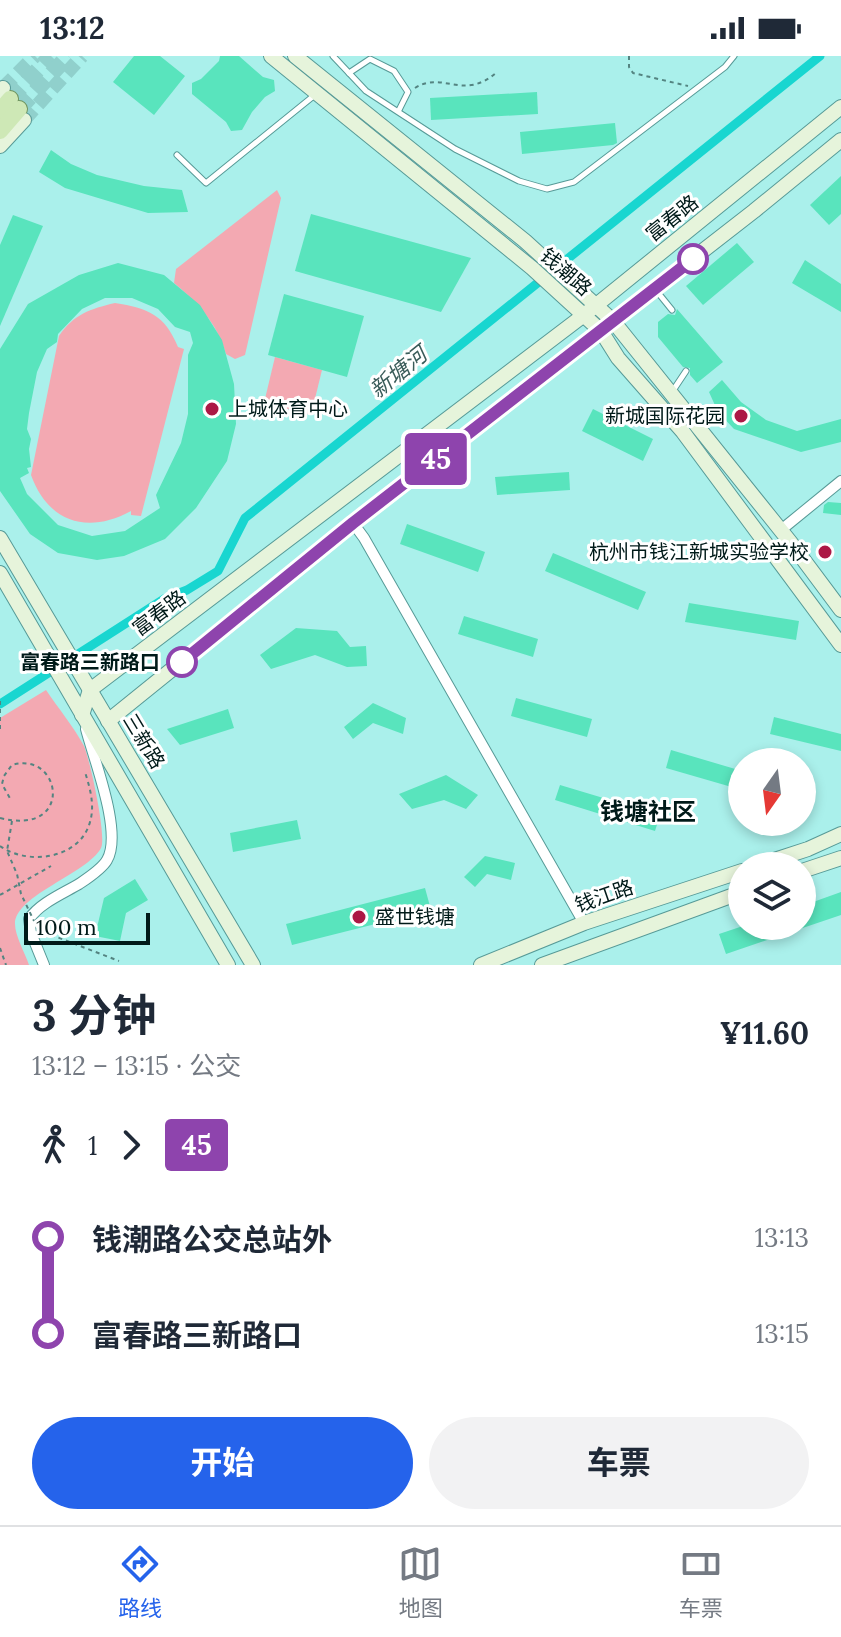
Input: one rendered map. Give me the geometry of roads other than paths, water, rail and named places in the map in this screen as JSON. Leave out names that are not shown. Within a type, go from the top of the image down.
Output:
[{"type":"main road","name":"钱潮路","points":[[271,56],[532,268],[565,288],[607,326],[672,393],[841,610]]},
{"type":"main road","name":"钱潮路","points":[[295,56],[544,258],[565,288]]},
{"type":"main road","points":[[0,131],[9,103]]},
{"type":"main road","points":[[0,146],[9,103]]},
{"type":"main road","name":"富春路","points":[[90,690],[590,310],[841,107]]},
{"type":"main road","points":[[90,690],[82,715],[108,721],[353,523],[841,140]]},
{"type":"main road","name":"钱潮路","points":[[607,326],[618,358],[683,432],[841,645]]},
{"type":"main road","name":"三新路","points":[[0,538],[253,965]]},
{"type":"main road","name":"三新路","points":[[0,573],[228,965]]},
{"type":"main road","points":[[799,852],[841,834]]},
{"type":"main road","points":[[816,866],[841,858]]},
{"type":"main road","name":"钱江路","points":[[481,965],[584,923],[728,876]]},
{"type":"main road","points":[[542,965],[728,897]]},
{"type":"street","points":[[781,530],[841,481]]},
{"type":"street","points":[[353,523],[584,923]]},
{"type":"street","name":"三新路","points":[[44,965],[31,933],[29,919],[35,910],[83,881],[107,862],[113,844],[111,816],[82,715]]},
{"type":"lane","points":[[333,56],[376,97],[455,149],[519,181],[547,189],[574,182],[725,67],[734,56]]},
{"type":"lane","points":[[349,73],[370,59],[394,71],[408,92],[399,110]]},
{"type":"lane","points":[[177,155],[206,183],[317,93]]},
{"type":"lane","points":[[360,109],[376,97]]},
{"type":"lane","points":[[655,289],[672,310]]},
{"type":"lane","points":[[672,393],[686,371]]},
{"type":"waterway","name":"新塘河","points":[[0,704],[164,599],[187,590],[218,571],[245,518],[820,56]]},
{"type":"tunnel","points":[[3,88],[35,56]]},
{"type":"tunnel","points":[[10,99],[51,56]]},
{"type":"tunnel","points":[[19,109],[68,56]]},
{"type":"tunnel","points":[[24,120],[82,56]]},
{"type":"place","name":"上城体育中心","points":[[212,409]]},
{"type":"place","name":"新城国际花园","points":[[741,416]]},
{"type":"place","name":"杭州市钱江新城实验学校","points":[[825,552]]},
{"type":"place","name":"富春路三新路口","points":[[182,662]]},
{"type":"place","name":"盛世钱塘","points":[[359,917]]},
{"type":"district","name":"钱塘社区","points":[[648,812]]}]
